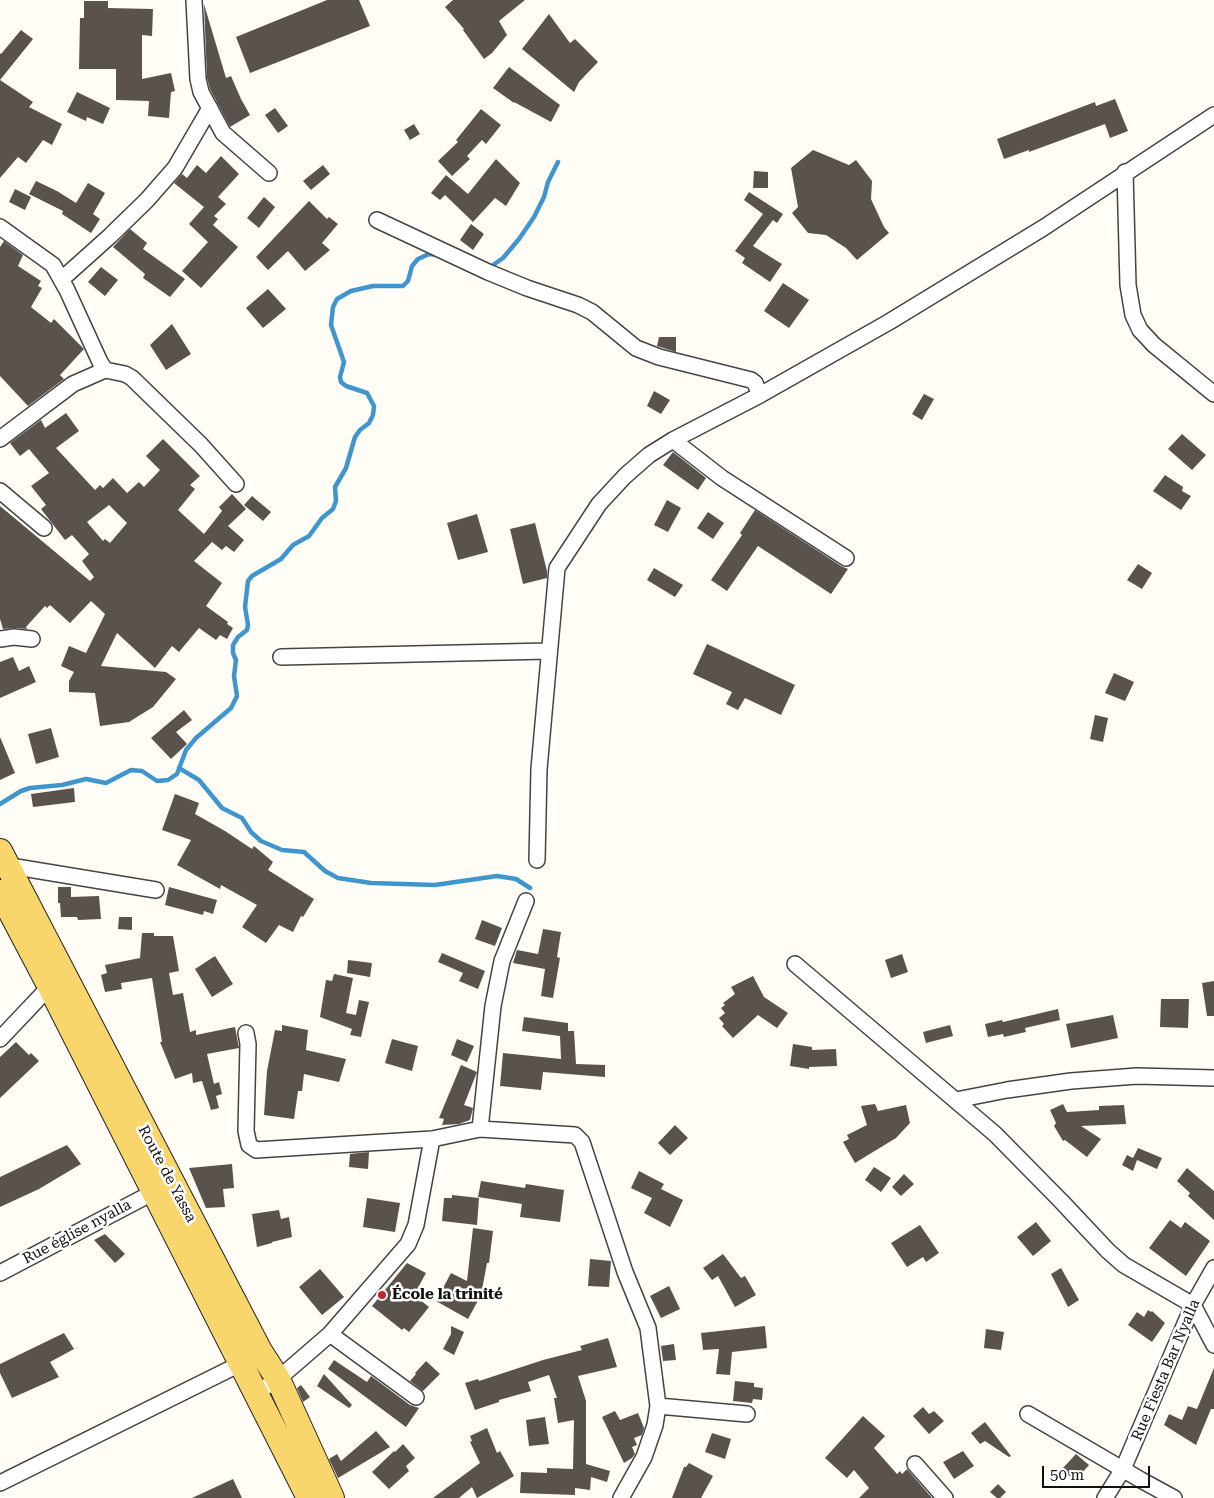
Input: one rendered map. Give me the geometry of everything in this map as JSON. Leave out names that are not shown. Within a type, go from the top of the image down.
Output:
[{"type":"main road","name":"Route de Yassa","points":[[3,861],[154,1192],[310,1498]]},
{"type":"main road","name":"Route de Yassa","points":[[0,892],[56,980],[260,1351],[278,1379],[332,1498]]},
{"type":"street","points":[[194,0],[198,79],[201,92],[223,133],[269,173]]},
{"type":"street","points":[[62,279],[147,200],[175,168],[210,108]]},
{"type":"street","points":[[537,860],[539,769],[548,651],[557,568],[599,504],[625,476],[650,455],[673,440],[760,395],[897,317],[1043,228],[1125,172],[1214,115]]},
{"type":"street","points":[[1125,172],[1128,285],[1133,314],[1140,330],[1154,345],[1214,394]]},
{"type":"street","points":[[377,220],[488,272],[528,288],[578,304],[592,312],[636,348],[658,357],[751,380],[760,395]]},
{"type":"street","points":[[0,227],[53,265],[62,279],[105,370]]},
{"type":"street","points":[[0,439],[74,384],[105,370],[125,374],[132,378],[201,445],[236,484]]},
{"type":"street","points":[[673,440],[722,478],[846,558]]},
{"type":"street","points":[[0,491],[44,528]]},
{"type":"street","points":[[0,640],[14,638],[32,639]]},
{"type":"street","points":[[282,657],[548,651]]},
{"type":"street","points":[[3,861],[156,890]]},
{"type":"street","points":[[480,1129],[493,1006],[502,961],[526,901]]},
{"type":"street","points":[[795,964],[995,1134],[1108,1251],[1124,1265],[1192,1305],[1214,1345]]},
{"type":"street","points":[[0,1039],[56,980]]},
{"type":"street","points":[[246,1033],[248,1044],[246,1131],[249,1145],[256,1150],[432,1140],[480,1129],[575,1135],[582,1142],[625,1272],[648,1328],[658,1406],[655,1425],[644,1457],[621,1498]]},
{"type":"street","points":[[956,1100],[1071,1081],[1137,1076],[1214,1078]]},
{"type":"street","points":[[256,1392],[278,1379],[330,1334],[408,1244],[416,1225],[432,1140]]},
{"type":"street","name":"Rue église nyalla","points":[[0,1273],[154,1192]]},
{"type":"street","name":"Rue Fiesta Bar Nyalla","points":[[1105,1498],[1123,1469],[1192,1305],[1214,1268]]},
{"type":"street","points":[[330,1334],[416,1397]]},
{"type":"street","points":[[0,1483],[242,1363]]},
{"type":"street","points":[[658,1406],[747,1414]]},
{"type":"street","points":[[1028,1414],[1174,1498]]},
{"type":"street","points":[[915,1464],[945,1498]]},
{"type":"building","points":[[327,0],[359,0],[370,26],[250,73],[236,37]]},
{"type":"building","points":[[453,0],[525,0],[499,21],[507,35],[492,53],[484,59],[464,29],[445,7]]},
{"type":"building","points":[[84,1],[108,1],[108,8],[153,9],[152,36],[142,35],[142,79],[171,73],[175,91],[171,92],[169,118],[148,116],[149,101],[116,100],[116,69],[79,69],[80,18],[84,18]]},
{"type":"building","points":[[204,4],[226,78],[231,76],[250,115],[230,127],[210,89],[207,78]]},
{"type":"building","points":[[549,14],[570,43],[575,39],[598,62],[579,82],[574,92],[522,49]]},
{"type":"building","points":[[21,30],[33,39],[0,80],[0,53]]},
{"type":"building","points":[[509,67],[560,105],[551,122],[514,103],[493,88]]},
{"type":"building","points":[[0,80],[33,102],[29,107],[62,124],[52,145],[43,140],[26,163],[18,157],[0,178]]},
{"type":"building","points":[[77,92],[110,108],[103,124],[87,117],[86,121],[67,112]]},
{"type":"building","points":[[1115,99],[1128,131],[1110,138],[1105,124],[1029,152],[1029,150],[1004,159],[997,139],[1095,102],[1096,106]]},
{"type":"building","points":[[275,108],[288,126],[278,133],[265,115]]},
{"type":"building","points":[[481,109],[501,125],[486,144],[482,140],[467,156],[470,159],[452,176],[438,161],[458,142],[456,140]]},
{"type":"building","points":[[414,124],[420,134],[410,140],[404,130]]},
{"type":"building","points":[[813,150],[849,165],[856,160],[872,181],[871,199],[884,227],[889,233],[857,260],[846,248],[826,235],[808,233],[792,213],[798,207],[791,168]]},
{"type":"building","points":[[221,156],[239,174],[218,197],[226,204],[214,216],[218,219],[213,225],[238,247],[201,288],[182,271],[208,242],[189,224],[204,207],[174,183],[182,174],[187,178],[197,165],[206,173]]},
{"type":"building","points":[[496,159],[520,183],[506,206],[495,198],[473,222],[445,195],[440,200],[431,193],[446,175],[468,194]]},
{"type":"building","points":[[323,165],[330,174],[311,190],[303,181]]},
{"type":"building","points":[[754,171],[768,172],[768,188],[753,188]]},
{"type":"building","points":[[36,181],[76,203],[88,183],[105,193],[93,214],[100,219],[91,233],[62,214],[63,211],[29,194]]},
{"type":"building","points":[[15,189],[31,197],[25,210],[9,202]]},
{"type":"building","points":[[749,192],[783,214],[777,223],[773,220],[753,246],[782,264],[770,282],[742,263],[745,258],[735,251],[763,214],[744,200]]},
{"type":"building","points":[[264,197],[275,207],[259,228],[247,218]]},
{"type":"building","points":[[309,201],[327,219],[329,217],[338,224],[322,243],[330,250],[305,271],[288,251],[268,270],[256,257]]},
{"type":"building","points":[[471,224],[484,234],[473,250],[460,240]]},
{"type":"building","points":[[130,229],[147,243],[143,249],[185,279],[170,297],[143,278],[145,274],[113,247]]},
{"type":"building","points":[[4,241],[23,255],[18,266],[41,281],[38,286],[42,288],[31,307],[51,323],[54,319],[84,349],[60,375],[64,379],[28,406],[0,376],[0,247]]},
{"type":"building","points":[[101,267],[118,280],[105,296],[88,282]]},
{"type":"building","points":[[783,283],[809,300],[789,328],[764,311]]},
{"type":"building","points":[[268,289],[286,309],[263,328],[246,308]]},
{"type":"building","points":[[172,324],[191,354],[166,370],[150,345]]},
{"type":"building","points":[[659,337],[676,337],[676,352],[657,346]]},
{"type":"building","points":[[654,391],[670,400],[661,414],[647,406]]},
{"type":"building","points":[[924,394],[934,399],[922,420],[912,414]]},
{"type":"building","points":[[66,413],[79,431],[56,448],[95,490],[100,485],[103,488],[113,478],[127,493],[139,482],[144,487],[160,470],[146,456],[163,439],[200,476],[190,485],[195,489],[178,510],[204,534],[222,511],[219,507],[232,494],[246,509],[228,526],[244,540],[234,552],[226,546],[222,550],[212,542],[194,561],[222,583],[206,606],[233,628],[227,639],[220,635],[216,640],[199,628],[179,652],[172,646],[155,668],[117,633],[101,666],[166,672],[176,679],[153,707],[129,722],[100,726],[95,693],[69,692],[69,681],[74,672],[61,666],[69,646],[86,653],[105,614],[91,601],[70,623],[50,605],[47,608],[45,606],[26,627],[27,629],[3,629],[0,619],[0,506],[90,581],[94,577],[82,561],[89,554],[72,535],[65,540],[41,509],[46,505],[31,486],[49,473],[29,449],[20,456],[10,443],[41,420],[45,428]],"holes":[[[109,505],[127,523],[110,543],[105,539],[103,541],[87,522]]]},
{"type":"building","points":[[1182,434],[1206,455],[1192,470],[1168,449]]},
{"type":"building","points":[[673,452],[706,478],[698,490],[663,465]]},
{"type":"building","points":[[1165,475],[1183,487],[1182,491],[1191,496],[1181,510],[1153,491]]},
{"type":"building","points":[[252,496],[271,512],[263,521],[244,505]]},
{"type":"building","points":[[667,500],[681,508],[668,532],[654,525]]},
{"type":"building","points":[[755,510],[848,569],[831,594],[758,546],[727,591],[711,580],[742,535],[740,533]]},
{"type":"building","points":[[708,512],[724,523],[713,539],[697,528]]},
{"type":"building","points":[[477,514],[488,552],[458,560],[447,523]]},
{"type":"building","points":[[535,523],[547,578],[523,584],[510,529]]},
{"type":"building","points":[[1138,564],[1152,573],[1142,589],[1127,580]]},
{"type":"building","points":[[654,568],[683,585],[675,597],[647,580]]},
{"type":"building","points":[[707,644],[795,685],[781,715],[745,698],[738,710],[726,704],[732,692],[693,674]]},
{"type":"building","points":[[13,657],[19,671],[29,666],[36,682],[0,698],[0,662]]},
{"type":"building","points":[[1114,673],[1134,682],[1125,701],[1105,693]]},
{"type":"building","points":[[184,710],[192,720],[176,732],[187,744],[171,759],[151,738]]},
{"type":"building","points":[[1095,715],[1108,718],[1103,742],[1090,739]]},
{"type":"building","points":[[51,728],[59,757],[36,764],[28,734]]},
{"type":"building","points":[[0,737],[15,773],[0,780]]},
{"type":"building","points":[[74,788],[75,802],[33,807],[31,794]]},
{"type":"building","points":[[175,794],[199,803],[195,814],[252,849],[254,846],[273,862],[268,870],[314,899],[303,917],[301,916],[293,932],[279,925],[266,943],[242,927],[257,905],[221,885],[220,889],[177,865],[191,840],[162,830]]},
{"type":"building","points":[[58,887],[71,887],[71,897],[99,896],[101,919],[78,920],[77,917],[61,917],[60,903],[58,903]]},
{"type":"building","points":[[169,887],[217,900],[213,914],[204,911],[203,915],[165,905]]},
{"type":"building","points":[[119,917],[132,917],[132,930],[118,929]]},
{"type":"building","points":[[482,920],[502,928],[495,946],[475,939]]},
{"type":"building","points":[[543,929],[561,932],[557,957],[560,958],[553,998],[541,996],[545,969],[513,963],[517,950],[538,954]]},
{"type":"building","points":[[142,933],[154,933],[154,936],[173,936],[179,971],[169,973],[173,995],[183,993],[190,1032],[196,1030],[196,1035],[235,1027],[239,1048],[207,1054],[214,1084],[219,1082],[222,1094],[216,1096],[219,1108],[211,1110],[202,1081],[193,1083],[192,1073],[175,1079],[160,1042],[162,1042],[152,978],[121,983],[122,989],[105,992],[101,975],[107,973],[105,965],[140,958]]},
{"type":"building","points":[[442,953],[485,971],[478,989],[459,981],[463,973],[438,962]]},
{"type":"building","points":[[902,954],[908,972],[891,978],[885,960]]},
{"type":"building","points":[[215,956],[233,984],[212,997],[195,969]]},
{"type":"building","points":[[348,960],[372,963],[370,977],[347,973]]},
{"type":"building","points":[[334,974],[353,978],[346,1013],[356,1015],[359,1000],[369,1002],[361,1037],[350,1035],[352,1029],[320,1017],[326,980],[332,981]]},
{"type":"building","points":[[753,976],[764,997],[788,1013],[777,1028],[758,1015],[733,1038],[722,1026],[724,1024],[719,1018],[725,1013],[721,1008],[725,1005],[723,1003],[735,994],[731,987]]},
{"type":"building","points":[[1214,981],[1214,1016],[1207,1016],[1202,983]]},
{"type":"building","points":[[1161,999],[1189,999],[1188,1028],[1160,1027]]},
{"type":"building","points":[[1058,1009],[1060,1020],[1025,1028],[1026,1032],[1004,1037],[1003,1034],[988,1037],[985,1024],[1002,1020],[1003,1022]]},
{"type":"building","points":[[1113,1015],[1118,1038],[1071,1048],[1066,1024]]},
{"type":"building","points":[[524,1017],[568,1023],[568,1031],[574,1031],[576,1064],[605,1065],[605,1077],[543,1072],[541,1090],[500,1086],[503,1053],[561,1059],[560,1036],[522,1031]]},
{"type":"building","points":[[282,1025],[308,1030],[306,1050],[346,1059],[339,1082],[304,1074],[302,1091],[298,1091],[294,1119],[264,1115],[267,1071],[275,1030],[282,1031]]},
{"type":"building","points":[[950,1025],[953,1036],[926,1043],[923,1032]]},
{"type":"building","points":[[392,1039],[418,1046],[412,1071],[385,1063]]},
{"type":"building","points":[[457,1039],[474,1046],[467,1062],[451,1055]]},
{"type":"building","points":[[16,1042],[29,1055],[31,1053],[39,1061],[0,1098],[0,1057]]},
{"type":"building","points":[[793,1044],[812,1047],[812,1050],[836,1049],[837,1066],[809,1067],[809,1069],[790,1066]]},
{"type":"building","points":[[461,1065],[477,1072],[464,1105],[473,1108],[470,1120],[459,1124],[442,1125],[444,1119],[439,1118]]},
{"type":"building","points":[[875,1104],[878,1111],[906,1105],[910,1123],[896,1138],[855,1163],[843,1142],[849,1139],[847,1135],[867,1125],[861,1106]]},
{"type":"building","points":[[1063,1104],[1067,1112],[1099,1110],[1099,1106],[1124,1105],[1126,1124],[1081,1126],[1101,1139],[1087,1157],[1065,1140],[1063,1141],[1054,1126],[1056,1123],[1050,1110]]},
{"type":"building","points":[[675,1125],[688,1138],[670,1155],[658,1143]]},
{"type":"building","points":[[67,1145],[81,1164],[39,1189],[0,1207],[0,1177]]},
{"type":"building","points":[[1138,1148],[1162,1158],[1157,1169],[1137,1160],[1133,1171],[1122,1165],[1127,1155],[1133,1158]]},
{"type":"building","points":[[369,1152],[368,1169],[349,1167],[350,1154]]},
{"type":"building","points":[[232,1164],[234,1188],[223,1189],[225,1207],[206,1208],[189,1168]]},
{"type":"building","points":[[874,1167],[891,1178],[881,1192],[865,1180]]},
{"type":"building","points":[[1187,1168],[1214,1191],[1214,1220],[1188,1196],[1190,1193],[1177,1181]]},
{"type":"building","points":[[639,1171],[664,1184],[661,1189],[683,1200],[670,1227],[644,1213],[652,1198],[631,1188]]},
{"type":"building","points":[[904,1174],[914,1184],[901,1196],[892,1187]]},
{"type":"building","points":[[481,1181],[525,1188],[526,1184],[564,1190],[560,1222],[520,1217],[522,1204],[478,1197]]},
{"type":"building","points":[[452,1195],[479,1198],[477,1225],[442,1221],[444,1198],[452,1198]]},
{"type":"building","points":[[367,1198],[400,1203],[395,1232],[363,1227]]},
{"type":"building","points":[[279,1210],[281,1219],[289,1217],[292,1237],[257,1247],[252,1214]]},
{"type":"building","points":[[1170,1220],[1181,1228],[1185,1222],[1210,1241],[1186,1276],[1149,1248]]},
{"type":"building","points":[[1036,1222],[1051,1241],[1033,1256],[1017,1237]]},
{"type":"building","points":[[920,1225],[939,1253],[926,1262],[923,1257],[907,1267],[891,1243]]},
{"type":"building","points":[[473,1228],[493,1231],[489,1263],[487,1263],[481,1295],[468,1319],[436,1301],[451,1273],[467,1281]]},
{"type":"building","points":[[105,1234],[125,1254],[115,1263],[94,1240]]},
{"type":"building","points":[[723,1254],[741,1278],[745,1276],[756,1295],[735,1307],[718,1276],[712,1280],[703,1268]]},
{"type":"building","points":[[590,1259],[611,1261],[609,1287],[588,1286]]},
{"type":"building","points":[[407,1263],[426,1273],[414,1295],[429,1307],[409,1332],[404,1328],[402,1330],[372,1306]]},
{"type":"building","points":[[1061,1268],[1079,1300],[1068,1307],[1051,1274]]},
{"type":"building","points":[[320,1269],[344,1297],[322,1315],[299,1287]]},
{"type":"building","points":[[669,1286],[680,1309],[661,1318],[650,1296]]},
{"type":"building","points":[[1148,1310],[1152,1311],[1165,1323],[1152,1342],[1128,1325],[1137,1312],[1144,1317]]},
{"type":"building","points":[[451,1326],[464,1332],[454,1355],[443,1349],[451,1334]]},
{"type":"building","points":[[765,1326],[767,1348],[732,1352],[730,1375],[716,1374],[719,1349],[703,1350],[701,1333]]},
{"type":"building","points":[[986,1329],[1004,1332],[1001,1350],[984,1348]]},
{"type":"building","points":[[64,1333],[74,1349],[50,1362],[59,1377],[12,1398],[0,1373],[0,1364]]},
{"type":"building","points":[[608,1338],[617,1367],[578,1376],[586,1401],[586,1464],[610,1471],[607,1482],[591,1477],[590,1490],[575,1488],[575,1495],[520,1493],[521,1472],[547,1473],[547,1468],[573,1469],[574,1420],[558,1423],[554,1398],[557,1398],[549,1375],[528,1382],[531,1391],[499,1400],[499,1402],[475,1410],[465,1383],[478,1379],[479,1381],[543,1360],[582,1350],[580,1346]]},
{"type":"building","points":[[674,1344],[676,1360],[663,1361],[661,1346]]},
{"type":"building","points":[[334,1360],[367,1382],[371,1376],[410,1405],[419,1408],[406,1427],[328,1369]]},
{"type":"building","points":[[426,1361],[440,1374],[423,1391],[410,1381]]},
{"type":"building","points":[[1214,1368],[1214,1409],[1211,1409],[1196,1445],[1164,1425],[1169,1414],[1182,1420],[1188,1406],[1197,1409]]},
{"type":"building","points":[[324,1374],[352,1405],[349,1408],[317,1386]]},
{"type":"building","points":[[735,1381],[754,1383],[754,1387],[763,1388],[762,1400],[753,1399],[752,1403],[733,1401]]},
{"type":"building","points":[[301,1385],[310,1397],[303,1402],[297,1388]]},
{"type":"building","points":[[923,1407],[929,1414],[934,1411],[944,1421],[929,1434],[913,1416]]},
{"type":"building","points":[[615,1411],[620,1420],[638,1413],[644,1428],[642,1435],[634,1438],[637,1445],[632,1447],[635,1454],[624,1463],[602,1417]]},
{"type":"building","points":[[863,1416],[885,1436],[874,1448],[897,1474],[900,1471],[902,1474],[907,1469],[932,1498],[859,1498],[869,1488],[854,1470],[847,1478],[825,1458]]},
{"type":"building","points":[[545,1417],[549,1444],[529,1446],[526,1420]]},
{"type":"building","points":[[985,1422],[1011,1456],[1009,1457],[985,1441],[980,1444],[971,1433]]},
{"type":"building","points":[[487,1428],[497,1453],[500,1451],[514,1476],[477,1498],[472,1487],[459,1498],[433,1498],[480,1463],[470,1442],[472,1441],[470,1436]]},
{"type":"building","points":[[376,1431],[390,1447],[338,1478],[329,1459],[337,1454],[341,1461]]},
{"type":"building","points":[[712,1433],[731,1439],[725,1459],[705,1452]]},
{"type":"building","points":[[403,1444],[415,1458],[406,1466],[409,1471],[389,1489],[372,1472]]},
{"type":"building","points":[[963,1451],[974,1466],[954,1479],[943,1462]]},
{"type":"building","points":[[1076,1454],[1089,1465],[1075,1481],[1062,1469]]},
{"type":"building","points":[[689,1463],[713,1476],[701,1498],[672,1498],[684,1467]]},
{"type":"building","points":[[233,1479],[242,1498],[192,1498]]},
{"type":"building","points":[[998,1484],[1006,1492],[1000,1498],[997,1498],[990,1492]]},
{"type":"waterway","points":[[489,268],[503,258],[534,217],[558,162]]},
{"type":"waterway","points":[[0,804],[21,791],[30,788],[62,785],[86,779],[106,783],[131,770],[142,771],[157,781],[168,780],[177,774],[186,750],[196,738],[231,708],[237,696],[234,676],[236,660],[233,653],[233,645],[238,637],[247,630],[245,607],[248,581],[252,576],[281,559],[293,545],[309,536],[322,518],[333,509],[336,501],[335,487],[346,468],[355,437],[369,423],[373,415],[374,406],[367,393],[346,386],[341,382],[340,377],[344,362],[331,325],[333,307],[337,299],[351,291],[373,286],[403,286],[408,281],[412,266],[418,259],[429,254],[439,255]]},
{"type":"waterway","points":[[179,768],[199,780],[222,808],[242,818],[251,832],[261,841],[282,850],[304,852],[325,871],[338,878],[371,883],[435,885],[497,876],[516,879],[530,888]]},
{"type":"place","name":"École la trinité","points":[[382,1295]]}]
